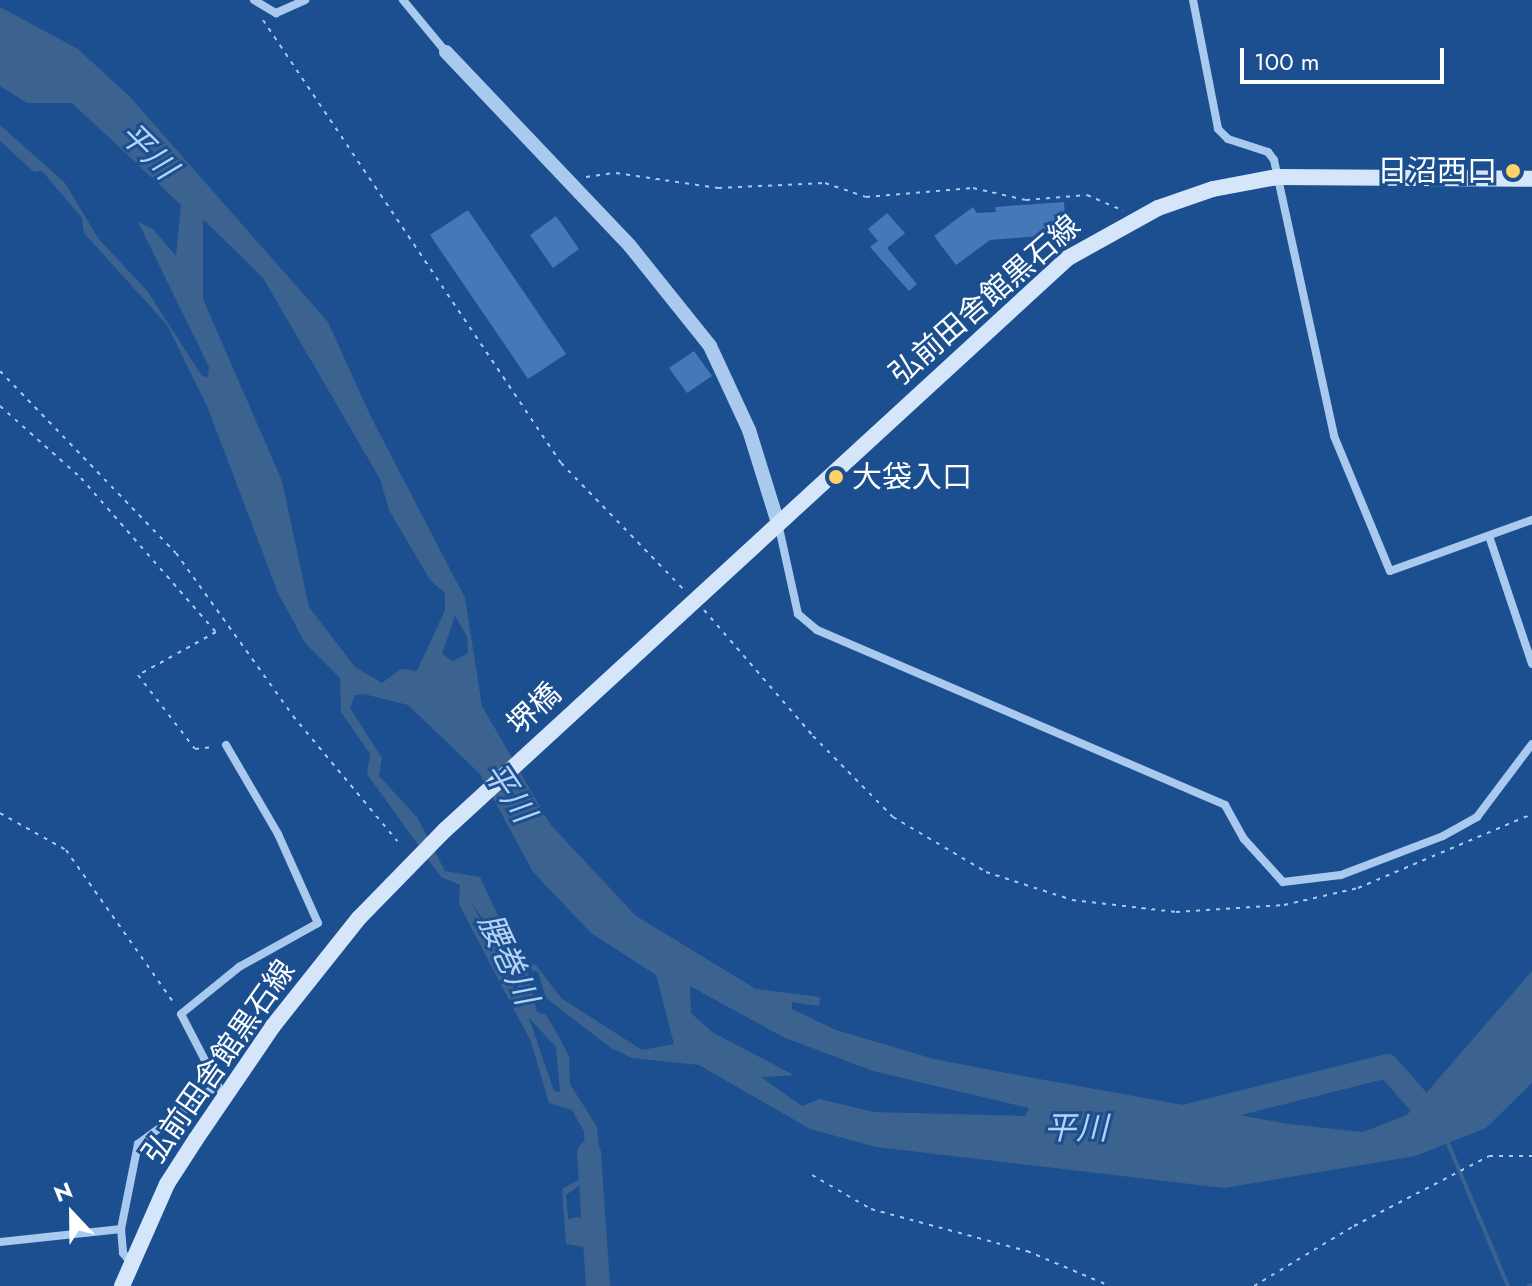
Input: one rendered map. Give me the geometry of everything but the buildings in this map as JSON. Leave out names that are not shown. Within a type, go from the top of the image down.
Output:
[{"type":"main road","name":"弘前田舎館黒石線","points":[[685,608],[1026,293],[1080,250],[1134,219],[1213,189],[1277,177],[1532,179]]},
{"type":"main road","name":"堺橋","points":[[389,888],[685,608]]},
{"type":"main road","name":"弘前田舎館黒石線","points":[[122,1286],[167,1184],[220,1092],[332,950],[389,888]]},
{"type":"street","points":[[254,0],[276,13],[305,0]]},
{"type":"street","points":[[403,0],[446,52],[630,246],[710,346],[738,402],[778,523],[798,614],[817,630],[1225,805],[1244,839],[1283,882],[1341,875],[1455,829],[1477,817],[1532,744]]},
{"type":"street","points":[[1193,0],[1218,129],[1228,139],[1268,152],[1277,177],[1334,436],[1390,571],[1532,520]]},
{"type":"street","points":[[1489,536],[1532,664]]},
{"type":"street","points":[[131,1263],[123,1253],[121,1229],[138,1144],[220,1092],[181,1014],[239,967],[318,923],[278,834],[226,745]]},
{"type":"street","points":[[0,1242],[121,1229]]},
{"type":"path","points":[[570,184],[594,174],[616,173],[718,188],[825,183],[866,197],[973,188],[1026,200],[1103,198],[1134,219]]},
{"type":"path","points":[[0,371],[176,553],[308,735],[397,841]]},
{"type":"path","points":[[0,406],[81,478],[216,632],[138,675],[195,749],[226,745]]},
{"type":"path","points":[[0,813],[66,850],[181,1014]]},
{"type":"path","points":[[1358,888],[1532,814]]},
{"type":"path","points":[[1254,1286],[1354,1226],[1489,1156],[1532,1156]]},
{"type":"path","points":[[812,1175],[871,1209],[1027,1251],[1110,1286]]},
{"type":"water","points":[[0,7],[78,49],[130,97],[328,322],[371,417],[465,598],[482,706],[550,824],[636,916],[756,989],[820,997],[819,1006],[792,1002],[792,1009],[836,1030],[934,1059],[1289,1124],[1363,1132],[1407,1115],[1532,971],[1532,1083],[1486,1128],[1415,1156],[1224,1188],[876,1147],[810,1129],[699,1065],[632,1058],[611,1048],[546,998],[538,972],[527,969],[537,1012],[546,1015],[569,1056],[570,1084],[597,1127],[610,1286],[592,1286],[590,1248],[566,1244],[562,1189],[586,1176],[584,1132],[572,1110],[549,1103],[531,1042],[459,904],[460,885],[441,877],[367,774],[370,754],[341,712],[340,678],[305,643],[278,593],[207,406],[167,325],[84,233],[82,218],[42,171],[34,172],[0,141],[0,125],[65,183],[98,238],[148,292],[202,376],[208,377],[209,367],[138,222],[153,229],[176,256],[181,205],[72,103],[27,103],[0,86]],"holes":[[[203,219],[263,278],[380,479],[389,510],[430,580],[445,593],[445,610],[417,671],[401,669],[382,683],[355,667],[309,607],[282,481],[203,299]],[[455,616],[467,636],[468,653],[453,661],[442,654]],[[364,694],[408,705],[480,774],[533,872],[591,933],[656,975],[674,1044],[642,1050],[561,998],[536,965],[520,963],[480,877],[445,871],[417,817],[379,776],[382,758],[350,708],[355,695]],[[471,902],[516,966],[518,997],[494,945]],[[690,986],[783,1037],[873,1071],[1029,1108],[1025,1116],[873,1112],[820,1099],[802,1106],[761,1077],[794,1075],[712,1032],[691,1013]],[[529,1018],[556,1047],[560,1092],[554,1091]],[[586,1181],[595,1189],[598,1218],[589,1226],[579,1217],[568,1219],[566,1195]]]},
{"type":"waterway","name":"平川","points":[[1184,1117],[1387,1066],[1441,1127]]},
{"type":"waterway","points":[[1447,1141],[1508,1286]]},
{"type":"waterway","name":"腰巻川","points":[[589,1153],[598,1286]]},
{"type":"place","name":"日沼西口","points":[[1513,171]]},
{"type":"place","name":"大袋入口","points":[[836,477]]}]
